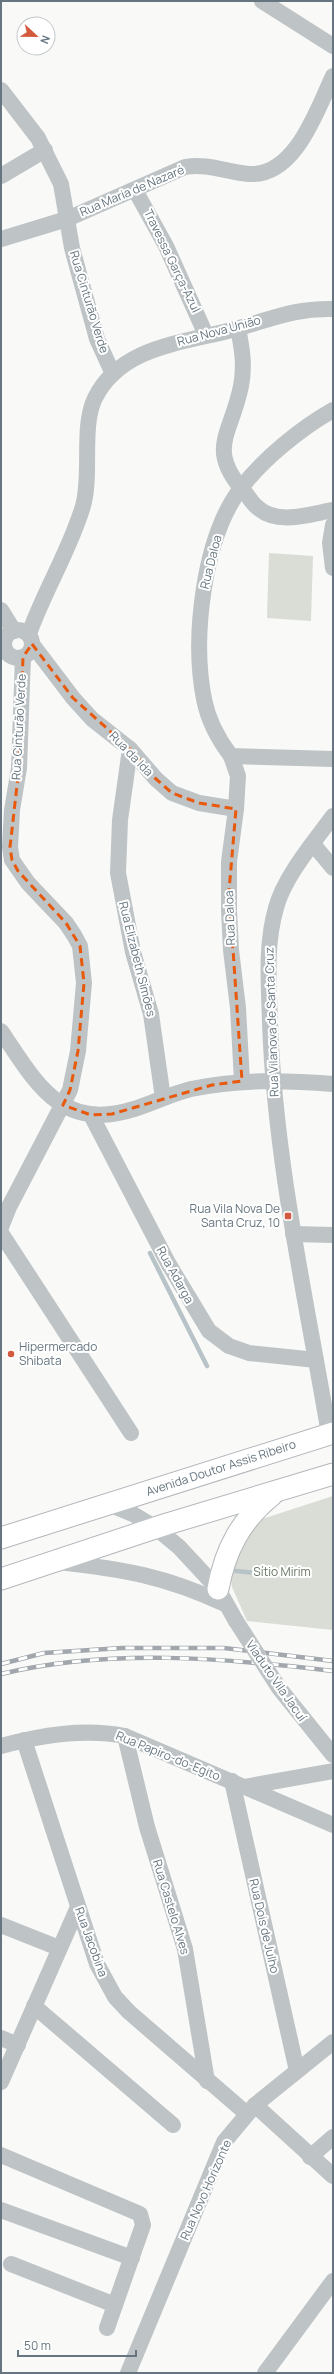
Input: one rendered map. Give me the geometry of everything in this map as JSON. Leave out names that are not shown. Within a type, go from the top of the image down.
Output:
[{"type":"main road","name":"Avenida Doutor Assis Ribeiro","points":[[1,1538],[332,1436]]},
{"type":"main road","points":[[1,1579],[57,1562],[156,1528],[333,1474]]},
{"type":"main road","points":[[221,1597],[221,1572],[235,1536],[246,1519],[276,1491]]},
{"type":"street","points":[[262,1],[333,46]]},
{"type":"street","name":"Rua Maria de Nazaré","points":[[1,239],[67,219],[135,190],[171,172],[195,166],[253,174],[268,171],[278,166],[289,157],[304,137],[333,76]]},
{"type":"street","name":"Rua Cinturão Verde","points":[[1,91],[38,138],[61,184],[72,248],[97,338],[113,374],[104,384],[94,400],[90,418],[83,505],[36,612],[15,646],[19,768],[12,810],[10,847],[12,860],[28,883],[66,923],[80,946],[83,962],[84,983],[78,1051],[70,1090],[63,1105],[5,1204],[1,1227]]},
{"type":"street","points":[[1,176],[45,150]]},
{"type":"street","name":"Travessa Garça-Azul","points":[[135,190],[146,207],[173,260],[206,334]]},
{"type":"street","name":"Rua Nova União","points":[[113,374],[131,360],[154,348],[206,334],[238,328],[308,309],[333,309]]},
{"type":"street","points":[[238,328],[243,354],[243,371],[223,449],[227,469],[256,507],[266,514],[287,518],[333,510]]},
{"type":"street","name":"Rua Daloa","points":[[242,1081],[238,1008],[231,950],[229,891],[229,862],[236,809],[238,776],[231,756],[212,725],[204,700],[200,650],[203,592],[210,558],[219,531],[241,489],[292,438],[316,420],[333,410]]},
{"type":"street","points":[[333,525],[330,542],[333,568]]},
{"type":"street","name":"Rua da Ida","points":[[1,610],[15,646],[78,704],[92,719],[130,749],[156,779],[172,793],[199,804],[236,809]]},
{"type":"street","name":"Rua Elizabeth Simões","points":[[130,749],[120,820],[118,873],[133,952],[151,1014],[163,1098]]},
{"type":"street","points":[[231,756],[333,759]]},
{"type":"street","name":"Rua Vilanova de Santa Cruz","points":[[332,1436],[316,1360],[293,1234],[272,1080],[269,956],[271,928],[276,906],[285,885],[333,816]]},
{"type":"street","points":[[313,844],[333,868]]},
{"type":"street","points":[[1,1031],[39,1086],[49,1096],[63,1105],[91,1115],[112,1114],[133,1110],[163,1098],[189,1090],[242,1081],[272,1080],[333,1084]]},
{"type":"street","name":"Rua Adarga","points":[[91,1115],[168,1263],[209,1331],[229,1346],[249,1353],[316,1360]]},
{"type":"street","points":[[1,1233],[131,1433]]},
{"type":"street","points":[[293,1234],[333,1235]]},
{"type":"street","points":[[109,1504],[132,1514],[156,1528],[179,1547],[221,1597]]},
{"type":"street","points":[[57,1562],[110,1568],[149,1575],[221,1597]]},
{"type":"street","name":"Viaduto Vila Jacuí","points":[[221,1597],[279,1688],[333,1755]]},
{"type":"street","name":"Rua Papiro-do-Egito","points":[[1,1746],[24,1740],[88,1731],[125,1736],[333,1825]]},
{"type":"street","name":"Rua Castelo Alves","points":[[125,1736],[146,1827],[185,1949],[206,2081]]},
{"type":"street","name":"Rua Jacobina","points":[[24,1740],[97,1964],[116,1997],[129,2012],[206,2081],[251,2110],[333,2176]]},
{"type":"street","points":[[238,1784],[333,1771]]},
{"type":"street","name":"Rua Dois de Julho","points":[[238,1784],[297,2071]]},
{"type":"street","points":[[1,2082],[58,1948],[78,1907]]},
{"type":"street","points":[[1,1925],[58,1948]]},
{"type":"street","points":[[34,2006],[173,2125]]},
{"type":"street","points":[[1,2038],[18,2045]]},
{"type":"street","name":"Rua Novo Horizonte","points":[[128,2373],[224,2142],[251,2110],[333,2042]]},
{"type":"street","points":[[310,2157],[333,2137]]},
{"type":"street","points":[[1,2155],[137,2211],[143,2220],[143,2225],[107,2328]]},
{"type":"street","points":[[1,2210],[132,2258]]},
{"type":"street","points":[[11,2264],[115,2305]]},
{"type":"street","points":[[265,2373],[333,2281]]},
{"type":"highlighted area","points":[[32,644],[73,698],[130,749],[156,779],[172,793],[199,803],[236,809],[229,891],[242,1081],[212,1085],[112,1114],[91,1115],[63,1105],[70,1090],[78,1051],[84,983],[80,946],[66,923],[18,871],[12,860],[10,847],[19,768],[23,657]]},
{"type":"green space","points":[[269,553],[313,556],[311,621],[267,618]]},
{"type":"green space","name":"Sítio Mirim","points":[[333,1496],[333,1630],[247,1621],[232,1587],[227,1554],[262,1519]]},
{"type":"waterway","points":[[150,1253],[207,1366]]},
{"type":"waterway","points":[[236,1571],[275,1575]]},
{"type":"railway","points":[[1,1664],[44,1653],[122,1648],[224,1648],[333,1661]]},
{"type":"railway","points":[[1,1674],[42,1666],[125,1658],[208,1659],[333,1671]]},
{"type":"place","name":"Rua Vila Nova De Santa Cruz, 10","points":[[288,1216]]},
{"type":"place","name":"Hipermercado Shibata","points":[[11,1354]]}]
